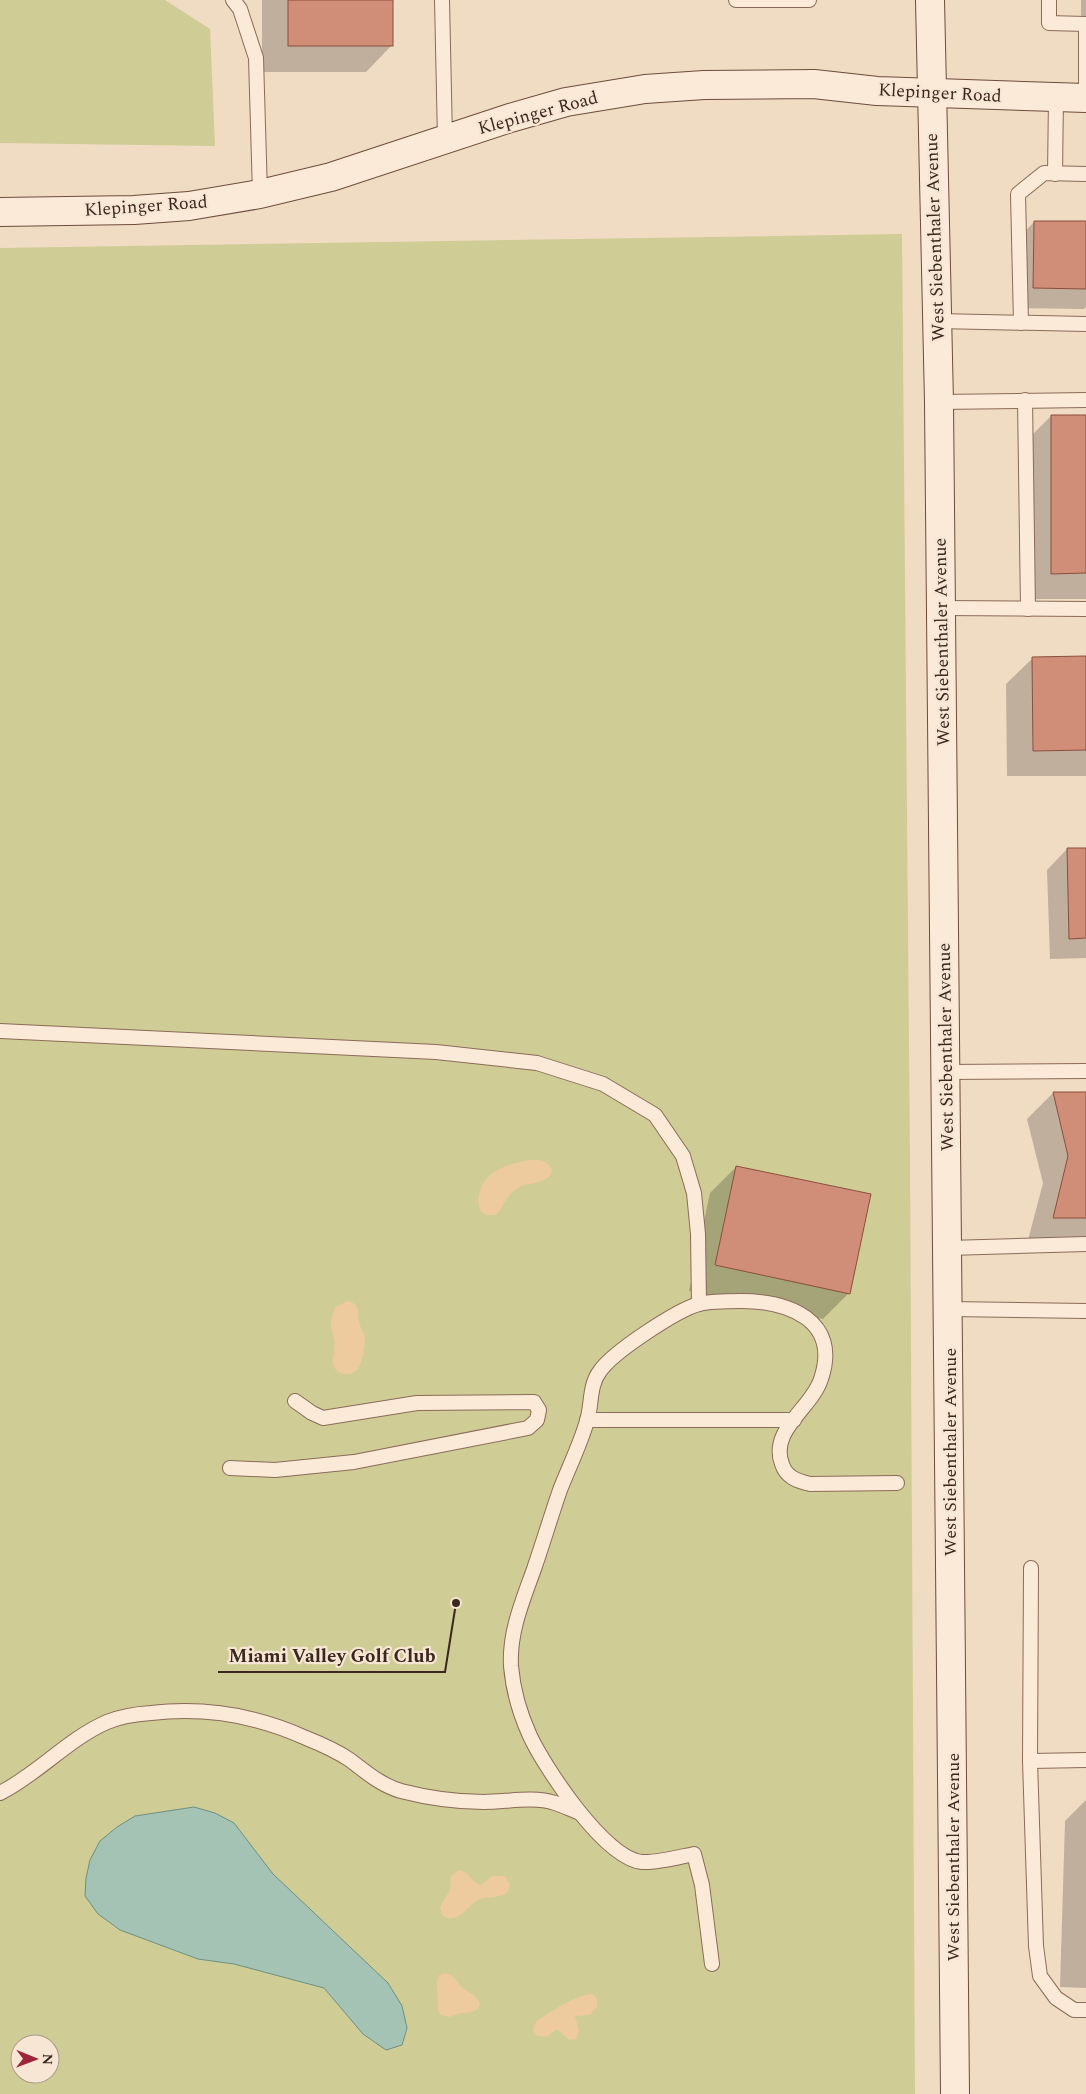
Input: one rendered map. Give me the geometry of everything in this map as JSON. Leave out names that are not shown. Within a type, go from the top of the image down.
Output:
[{"type":"main road","name":"West Siebenthaler Avenue","points":[[930,0],[942,608],[955,2094]]},
{"type":"main road","name":"Klepinger Road","points":[[0,212],[134,210],[190,206],[260,194],[331,178],[510,118],[566,102],[645,89],[704,85],[814,84],[931,93],[1086,98]]},
{"type":"lane","points":[[233,0],[240,9],[256,58],[260,194]]},
{"type":"lane","points":[[442,0],[445,140]]},
{"type":"lane","points":[[736,0],[809,0]]},
{"type":"lane","points":[[1049,0],[1048,23],[1085,24],[1086,98]]},
{"type":"lane","points":[[1056,98],[1056,174]]},
{"type":"lane","points":[[1021,323],[1018,194],[1044,174],[1086,174]]},
{"type":"lane","points":[[937,321],[1086,324]]},
{"type":"lane","points":[[1025,400],[1028,609]]},
{"type":"lane","points":[[939,402],[1086,400]]},
{"type":"lane","points":[[942,608],[1086,609]]},
{"type":"lane","points":[[0,1031],[149,1036],[436,1052],[537,1063],[603,1084],[655,1115],[683,1156],[694,1193],[698,1234],[699,1304]]},
{"type":"lane","points":[[946,1072],[1086,1071]]},
{"type":"lane","points":[[948,1248],[1086,1244]]},
{"type":"lane","points":[[712,1964],[702,1885],[694,1854],[641,1862],[620,1853],[589,1825],[553,1776],[530,1737],[517,1702],[511,1665],[512,1640],[521,1606],[560,1491],[587,1420],[593,1387],[599,1372],[614,1357],[670,1317],[699,1304],[742,1301],[795,1311],[809,1319],[819,1329],[824,1344],[821,1380],[794,1420],[782,1434],[778,1454],[784,1470],[796,1481],[810,1484],[897,1483]]},
{"type":"lane","points":[[948,1309],[1086,1311]]},
{"type":"lane","points":[[230,1468],[275,1470],[354,1462],[528,1428],[537,1420],[539,1410],[534,1402],[417,1403],[323,1418],[295,1401]]},
{"type":"lane","points":[[587,1420],[794,1420]]},
{"type":"lane","points":[[1031,1568],[1030,1761],[1036,1946],[1040,1976],[1056,1998],[1074,2010],[1086,2010]]},
{"type":"lane","points":[[0,1793],[27,1777],[62,1750],[107,1722],[136,1714],[201,1710],[276,1725],[348,1759],[377,1781],[390,1788],[444,1799],[483,1802],[511,1800],[554,1802],[580,1814]]},
{"type":"lane","points":[[1030,1761],[1086,1760]]},
{"type":"shaded area","points":[[0,0],[165,0],[210,29],[215,146],[0,143]]},
{"type":"shaded area","points":[[902,234],[910,1163],[915,2094],[0,2094],[0,248]]},
{"type":"shaded area","points":[[194,1807],[215,1813],[234,1823],[273,1874],[388,1983],[402,2006],[407,2028],[402,2045],[386,2050],[363,2034],[324,1988],[234,1964],[198,1959],[120,1930],[98,1914],[85,1896],[90,1860],[100,1841],[117,1827],[135,1816]]},
{"type":"sand","points":[[529,1160],[540,1160],[548,1164],[552,1170],[550,1176],[542,1181],[516,1189],[496,1215],[488,1215],[482,1212],[478,1201],[479,1194],[481,1187],[489,1176],[503,1167]]},
{"type":"sand","points":[[347,1301],[356,1305],[365,1339],[359,1367],[350,1374],[342,1374],[334,1367],[335,1345],[331,1320],[336,1307]]},
{"type":"sand","points":[[459,1870],[481,1885],[492,1876],[505,1876],[510,1884],[508,1892],[501,1896],[478,1900],[457,1917],[446,1918],[442,1915],[440,1907],[450,1890],[451,1876]]},
{"type":"sand","points":[[445,1973],[453,1977],[463,1988],[477,1998],[480,2004],[478,2009],[450,2017],[441,2015],[438,2011],[437,1980],[439,1975]]},
{"type":"sand","points":[[591,1994],[596,1997],[598,2006],[590,2015],[575,2016],[579,2030],[577,2039],[569,2040],[557,2029],[547,2037],[537,2036],[533,2031],[537,2021],[549,2013],[571,2001]]},
{"type":"building","points":[[288,0],[393,0],[393,46],[288,46]]},
{"type":"building","points":[[1034,221],[1086,221],[1086,289],[1033,288]]},
{"type":"building","points":[[1051,415],[1086,415],[1086,573],[1051,574]]},
{"type":"building","points":[[1086,656],[1086,750],[1033,751],[1032,657]]},
{"type":"building","points":[[1067,848],[1086,848],[1086,938],[1069,939]]},
{"type":"building","points":[[1053,1092],[1086,1092],[1086,1218],[1053,1218],[1068,1156]]},
{"type":"building","points":[[736,1166],[871,1194],[850,1294],[715,1265]]},
{"type":"place","name":"Miami Valley Golf Club","points":[[456,1603]]}]
